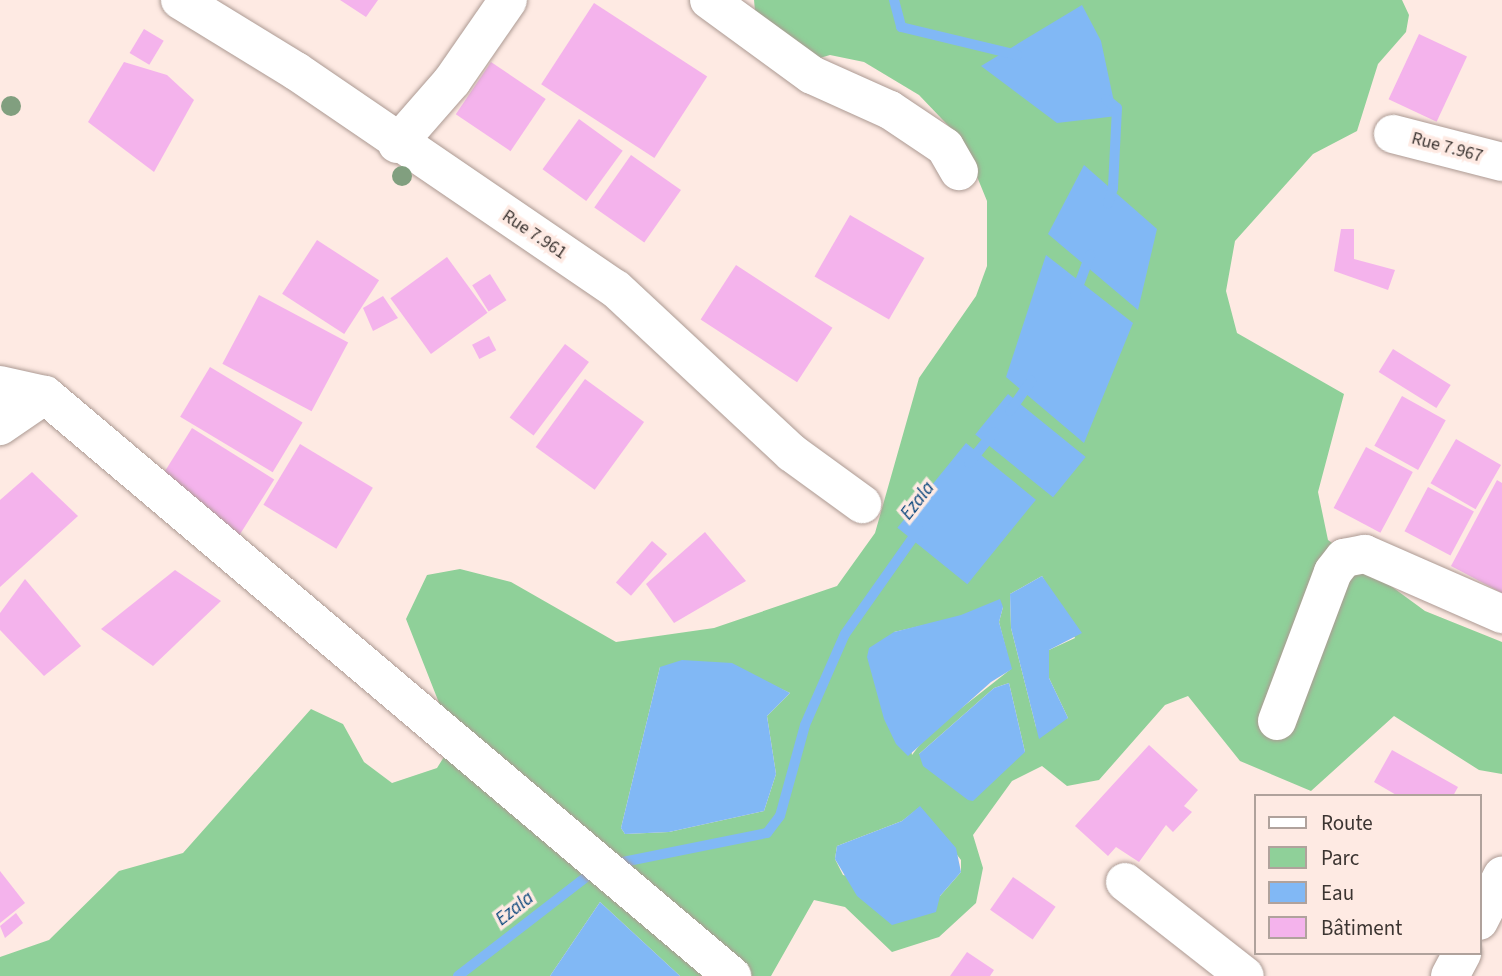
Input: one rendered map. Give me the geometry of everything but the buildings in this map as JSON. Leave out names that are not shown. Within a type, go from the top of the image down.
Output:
[{"type":"street","name":"Rue 7.961","points":[[180,0],[296,71],[397,144],[616,289],[792,453],[862,504]]},
{"type":"street","points":[[397,144],[452,81],[508,0]]},
{"type":"street","points":[[709,0],[812,75],[890,110],[945,147],[959,172]]},
{"type":"street","name":"Rue 7.967","points":[[1393,134],[1502,162]]},
{"type":"street","points":[[0,385],[45,396],[723,969]]},
{"type":"street","points":[[0,426],[45,396]]},
{"type":"street","points":[[1277,720],[1333,572],[1344,558],[1365,554],[1502,614]]},
{"type":"street","points":[[1481,916],[1502,876]]},
{"type":"street","points":[[1125,882],[1245,976]]},
{"type":"street","points":[[1450,976],[1461,955]]},
{"type":"green space","points":[[754,0],[1402,0],[1409,15],[1406,32],[1378,64],[1357,131],[1313,154],[1235,241],[1226,291],[1237,333],[1344,394],[1318,492],[1328,540],[1425,611],[1502,642],[1502,774],[1479,770],[1394,716],[1311,791],[1240,761],[1188,696],[1165,705],[1099,780],[1067,786],[1042,766],[1012,781],[973,835],[983,868],[976,903],[939,937],[892,952],[845,907],[814,900],[771,976],[680,976],[600,902],[550,976],[0,976],[0,957],[49,940],[119,871],[183,853],[311,709],[343,724],[364,762],[392,783],[437,768],[454,741],[406,619],[427,575],[460,569],[511,582],[616,642],[714,628],[837,586],[875,533],[919,378],[976,296],[987,266],[987,201],[962,140],[919,95],[864,62],[830,55],[776,71],[758,44]],"holes":[[[1042,576],[1075,638],[1049,650],[1046,662],[1049,678],[1068,718],[1036,727],[1011,628],[1010,594]],[[1003,607],[999,622],[1011,669],[927,735],[912,755],[894,632]],[[660,667],[762,680],[790,693],[767,716],[776,774],[764,811],[669,832],[625,834],[621,828]],[[1009,683],[1025,752],[919,754],[994,688]],[[920,807],[961,860],[961,872],[940,896],[843,875],[835,859],[837,846],[902,821]]]},
{"type":"water","points":[[1082,5],[1101,41],[1117,116],[1057,123],[981,66]]},
{"type":"water","points":[[1084,165],[1157,229],[1138,310],[1048,234]]},
{"type":"water","points":[[1046,255],[1133,323],[1084,443],[1006,377]]},
{"type":"water","points":[[1008,394],[1086,457],[1053,497],[975,434]]},
{"type":"water","points":[[966,443],[1036,500],[967,584],[897,528]]},
{"type":"water","points":[[1042,576],[1082,633],[1049,650],[1049,678],[1068,718],[1039,739],[1011,628],[1010,594]]},
{"type":"water","points":[[1000,599],[1003,607],[999,622],[1012,669],[991,682],[908,756],[896,744],[884,719],[867,657],[869,648],[894,632],[961,615]]},
{"type":"water","points":[[682,660],[732,663],[790,693],[767,716],[776,774],[764,811],[669,832],[625,834],[621,828],[660,667]]},
{"type":"water","points":[[1009,683],[1025,752],[973,801],[968,800],[923,766],[919,754],[994,688]]},
{"type":"water","points":[[920,806],[956,848],[961,872],[940,896],[936,912],[892,925],[857,896],[835,859],[837,846],[902,821]]},
{"type":"water","points":[[600,902],[680,976],[550,976]]},
{"type":"waterway","name":"Ezala","points":[[894,0],[901,27],[1018,55]]},
{"type":"waterway","name":"Ezala","points":[[1106,99],[1117,108],[1113,188],[1108,203]]},
{"type":"waterway","name":"Ezala","points":[[1075,295],[1090,255]]},
{"type":"waterway","name":"Ezala","points":[[1010,411],[1031,381]]},
{"type":"waterway","name":"Ezala","points":[[969,463],[994,432]]},
{"type":"waterway","name":"Ezala","points":[[613,864],[767,833],[780,816],[805,725],[845,634],[919,529]]},
{"type":"waterway","name":"Ezala","points":[[458,976],[595,870]]}]
